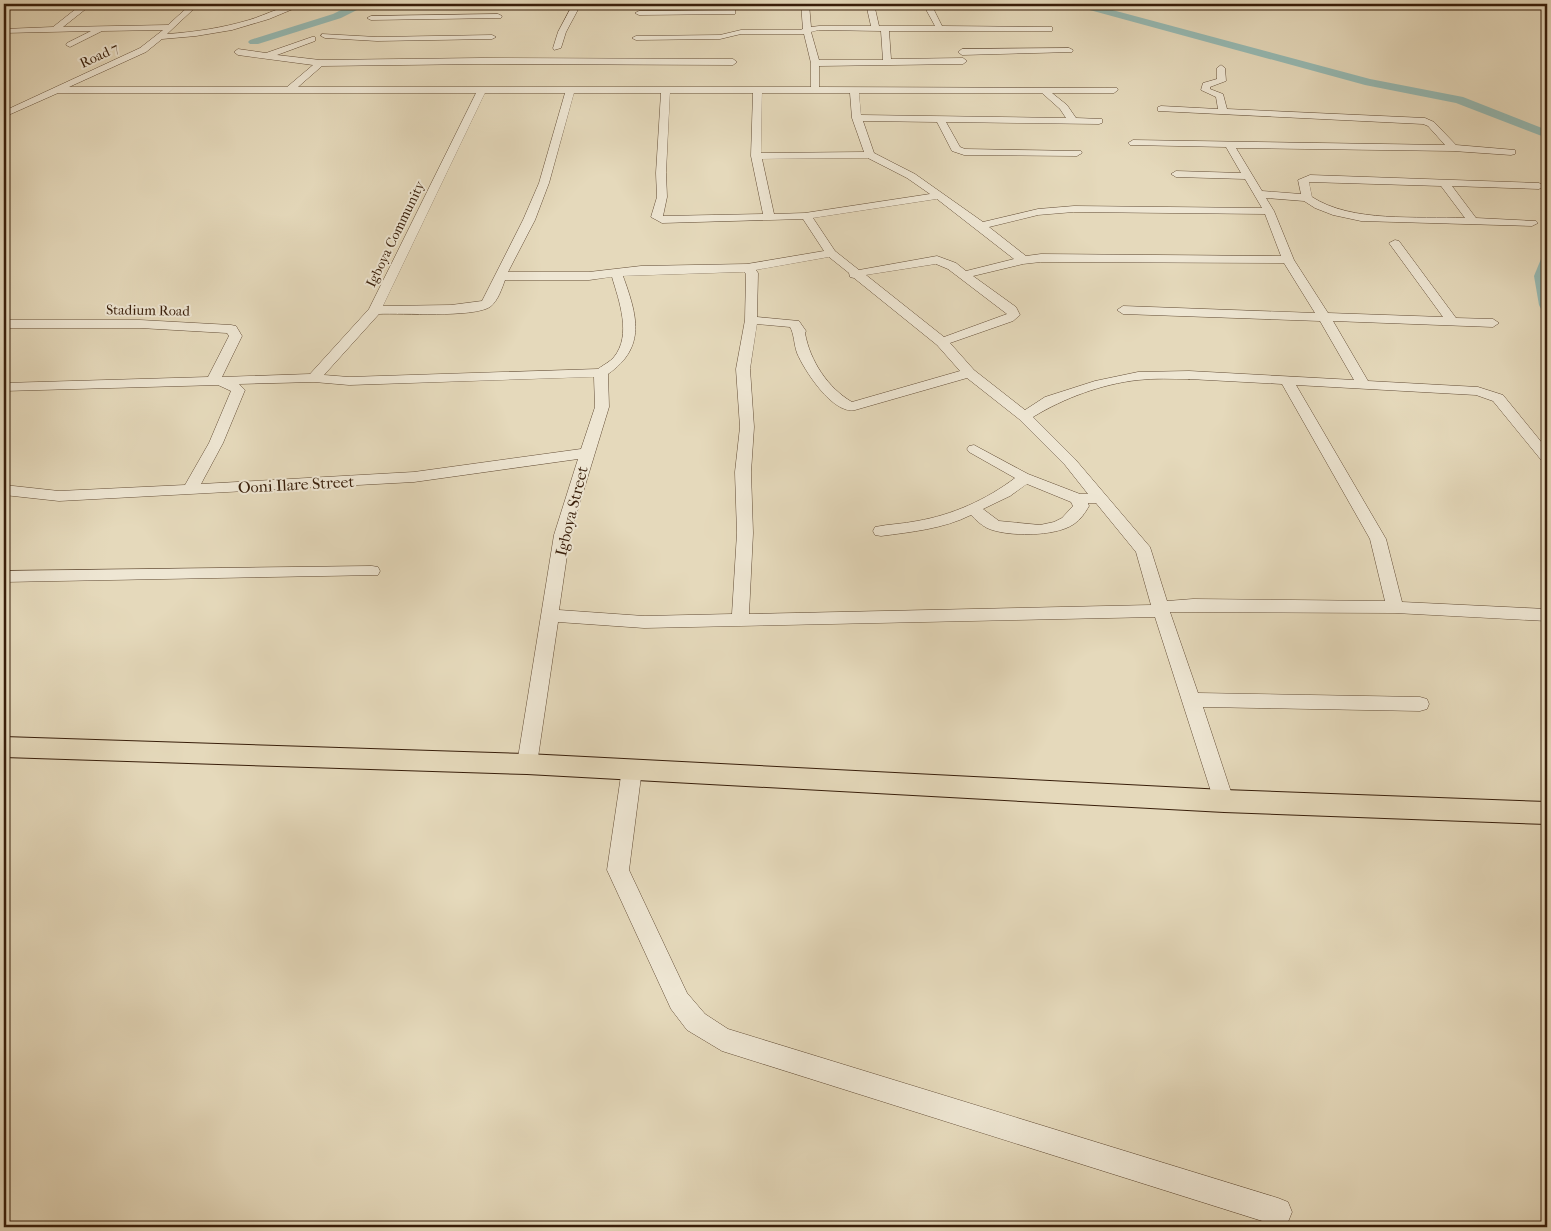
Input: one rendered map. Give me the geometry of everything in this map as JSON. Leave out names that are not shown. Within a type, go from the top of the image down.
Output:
[{"type":"main road","points":[[4,747],[527,764],[1224,801],[1547,813]]},
{"type":"street","points":[[5,4],[84,6],[56,30]]},
{"type":"street","name":"Road 7","points":[[5,113],[143,50],[194,4]]},
{"type":"street","points":[[557,48],[562,32],[577,4]]},
{"type":"street","points":[[628,62],[641,4]]},
{"type":"street","points":[[805,4],[807,30],[815,63],[815,90]]},
{"type":"street","points":[[870,4],[880,28],[887,63]]},
{"type":"street","points":[[927,4],[940,29],[959,49]]},
{"type":"street","points":[[159,37],[225,30],[297,6]]},
{"type":"street","points":[[371,18],[492,34],[535,66],[628,62],[733,62]]},
{"type":"street","points":[[637,20],[733,19]]},
{"type":"street","points":[[733,19],[741,32],[800,32],[807,30],[880,28],[940,29]]},
{"type":"street","points":[[733,19],[733,44]]},
{"type":"street","points":[[633,44],[720,36],[733,19]]},
{"type":"street","points":[[4,30],[169,27]]},
{"type":"street","points":[[70,45],[102,28]]},
{"type":"street","points":[[959,49],[977,28],[1049,29]]},
{"type":"street","points":[[325,36],[377,39],[492,34]]},
{"type":"street","points":[[238,52],[320,63],[492,34]]},
{"type":"street","points":[[265,56],[312,38]]},
{"type":"street","points":[[815,63],[887,63],[959,49],[1069,50]]},
{"type":"street","points":[[288,91],[320,63]]},
{"type":"street","points":[[1221,68],[1222,81],[1206,85],[1205,90],[1220,96],[1223,112]]},
{"type":"street","points":[[58,90],[482,90],[525,86],[570,90],[666,91],[731,86],[758,91],[974,87],[1114,90]]},
{"type":"street","name":"Igboya Community","points":[[314,378],[375,310],[482,90]]},
{"type":"street","points":[[375,310],[483,306],[492,296],[500,276],[529,220],[544,183],[570,90]]},
{"type":"street","points":[[854,90],[857,118],[870,155]]},
{"type":"street","points":[[1045,90],[1064,108],[1073,121]]},
{"type":"street","points":[[666,91],[661,173],[662,196],[657,217],[662,220],[806,216],[938,196]]},
{"type":"street","points":[[758,91],[756,156],[769,218]]},
{"type":"street","points":[[1160,109],[1425,121],[1453,148]]},
{"type":"street","points":[[857,118],[1099,121]]},
{"type":"street","points":[[940,119],[956,148],[964,152],[1077,153]]},
{"type":"street","points":[[1133,142],[1453,148],[1511,152]]},
{"type":"street","points":[[1230,144],[1269,211],[1288,260],[1364,385]]},
{"type":"street","points":[[756,156],[870,155],[911,176],[982,226],[1023,260]]},
{"type":"street","points":[[1176,174],[1249,176]]},
{"type":"street","points":[[1307,198],[1303,180],[1310,178],[1539,186]]},
{"type":"street","points":[[1444,184],[1473,221]]},
{"type":"street","points":[[1259,194],[1307,198],[1337,213],[1361,218],[1532,224]]},
{"type":"street","points":[[982,226],[1038,212],[1074,209],[1269,211]]},
{"type":"street","points":[[806,216],[831,253],[854,274],[942,342],[969,373],[1024,416],[1070,462],[1144,552],[1160,607],[1224,801]]},
{"type":"street","points":[[1395,243],[1453,322]]},
{"type":"street","points":[[500,276],[590,276],[642,270],[747,268],[831,253]]},
{"type":"street","points":[[963,274],[1023,260],[1040,258],[1288,260]]},
{"type":"street","points":[[854,274],[937,260],[952,266],[1012,310],[1014,315],[1010,318],[942,342]]},
{"type":"street","points":[[740,619],[745,533],[743,472],[747,427],[743,369],[751,320],[752,272],[747,268]]},
{"type":"street","points":[[4,387],[314,378],[349,381],[602,373],[619,359],[629,339],[627,306],[616,272]]},
{"type":"street","points":[[1123,310],[1493,323]]},
{"type":"street","points":[[751,320],[794,324],[800,331],[798,332],[799,345],[816,374],[833,396],[850,407],[969,373]]},
{"type":"street","name":"Stadium Road","points":[[4,324],[140,324],[231,329],[236,336],[218,382]]},
{"type":"street","name":"Igboya Street","points":[[527,764],[562,535],[586,453],[602,407],[602,373]]},
{"type":"street","points":[[1024,416],[1050,400],[1100,384],[1138,376],[1189,375],[1478,391],[1498,398],[1547,458]]},
{"type":"street","points":[[1287,381],[1378,539],[1395,607]]},
{"type":"street","points":[[190,489],[216,443],[238,390],[233,386],[218,382]]},
{"type":"street","points":[[974,449],[1023,477],[1078,499],[1099,498]]},
{"type":"street","name":"Ooni Ilare Street","points":[[4,490],[59,496],[414,477],[586,453]]},
{"type":"street","points":[[881,531],[918,526],[955,517],[1005,493],[1021,481],[1023,477]]},
{"type":"street","points":[[972,508],[993,524],[1019,529],[1046,530],[1062,525],[1077,515],[1081,506],[1078,499]]},
{"type":"street","points":[[4,576],[372,571]]},
{"type":"street","points":[[550,616],[644,622],[1152,612],[1160,607],[1193,605],[1395,607],[1547,614]]},
{"type":"street","points":[[1191,700],[1420,704]]},
{"type":"street","points":[[632,769],[618,870],[679,1000],[696,1022],[722,1039],[1278,1212]]},
{"type":"waterway","points":[[254,42],[337,16],[361,4],[375,4]]},
{"type":"waterway","points":[[1079,4],[1369,82],[1459,100],[1547,134]]},
{"type":"waterway","points":[[1547,262],[1542,276],[1547,305]]}]
